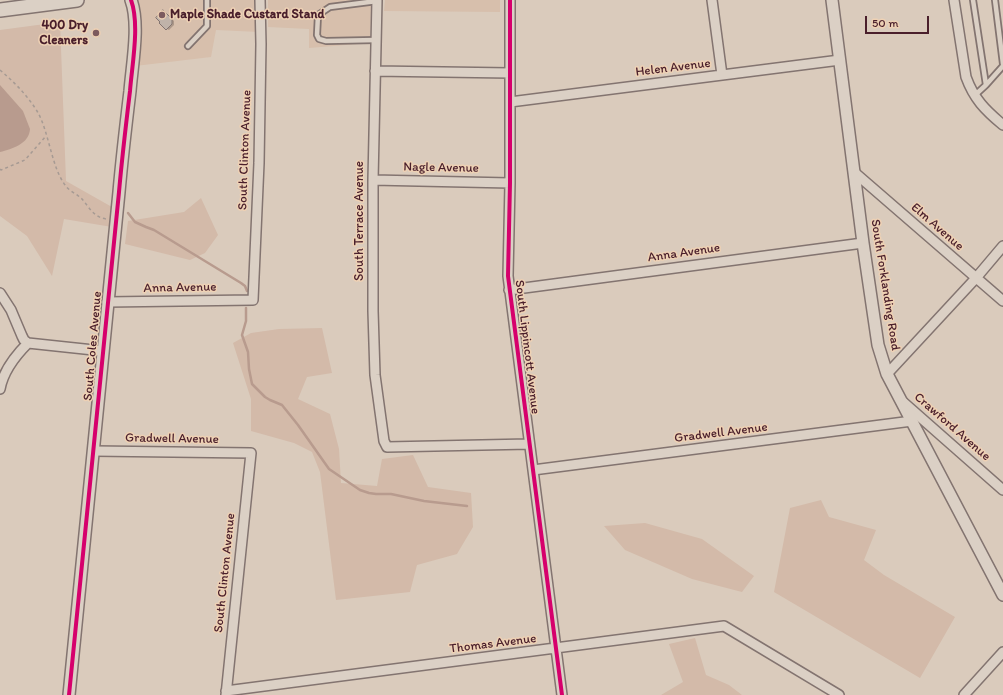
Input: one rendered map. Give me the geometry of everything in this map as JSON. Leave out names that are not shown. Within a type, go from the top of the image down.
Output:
[{"type":"main road","points":[[0,10],[78,0]]},
{"type":"street","name":"South Coles Avenue","points":[[69,695],[94,451],[107,302],[132,69],[135,23],[131,0]]},
{"type":"street","name":"South Clinton Avenue","points":[[253,300],[259,163],[261,44],[260,0]]},
{"type":"street","name":"South Terrace Avenue","points":[[377,0],[373,180],[375,375],[384,441],[387,447],[529,444]]},
{"type":"street","name":"South Lippincott Avenue","points":[[510,0],[509,290],[562,695]]},
{"type":"street","points":[[712,0],[722,75]]},
{"type":"street","name":"South Forklanding Road","points":[[832,0],[863,243],[878,345],[887,374],[1003,595]]},
{"type":"street","points":[[954,0],[966,77],[970,89],[986,111],[1003,125]]},
{"type":"street","name":"Helen Avenue","points":[[510,102],[840,60]]},
{"type":"street","points":[[375,71],[510,73]]},
{"type":"street","name":"Elm Avenue","points":[[854,172],[1003,301]]},
{"type":"street","name":"Nagle Avenue","points":[[373,180],[510,183]]},
{"type":"street","name":"Anna Avenue","points":[[509,290],[863,243]]},
{"type":"street","points":[[887,374],[976,278],[1003,246]]},
{"type":"street","points":[[0,293],[11,310],[22,336],[28,343],[103,351]]},
{"type":"street","name":"Anna Avenue","points":[[107,302],[253,300]]},
{"type":"street","points":[[0,389],[4,376],[17,355],[28,343]]},
{"type":"street","name":"Crawford Avenue","points":[[901,401],[1003,490]]},
{"type":"street","name":"Gradwell Avenue","points":[[533,470],[912,421]]},
{"type":"street","name":"Gradwell Avenue","points":[[94,451],[251,453]]},
{"type":"street","name":"South Clinton Avenue","points":[[226,693],[251,453]]},
{"type":"street","name":"Thomas Avenue","points":[[226,693],[724,626],[840,695]]},
{"type":"street","points":[[964,695],[1003,652]]},
{"type":"lane","points":[[188,46],[207,26],[207,0]]},
{"type":"lane","points":[[376,40],[326,41],[319,39],[317,35],[318,15],[330,7],[377,0]]},
{"type":"lane","points":[[973,0],[986,85]]},
{"type":"lane","points":[[974,96],[986,85],[1003,65],[995,0]]},
{"type":"path","points":[[0,70],[19,88],[37,112],[65,186],[81,198],[88,209],[101,218],[109,219]]},
{"type":"path","points":[[0,169],[1,170],[25,160],[46,136]]},
{"type":"shaded area","points":[[133,0],[258,0],[259,32],[216,30],[211,57],[135,66]]},
{"type":"shaded area","points":[[268,0],[371,0],[370,43],[309,48],[309,29],[268,27]]},
{"type":"shaded area","points":[[385,0],[500,0],[500,12],[384,11]]},
{"type":"shaded area","points":[[60,22],[66,181],[119,211],[118,228],[64,219],[52,276],[27,236],[0,216],[0,30]]},
{"type":"shaded area","points":[[0,85],[23,111],[30,129],[27,138],[23,142],[15,147],[0,152]]},
{"type":"shaded area","points":[[201,198],[218,235],[205,253],[190,260],[125,244],[128,221],[184,212]]},
{"type":"shaded area","points":[[322,328],[332,373],[307,377],[298,399],[330,414],[339,449],[341,483],[377,486],[382,459],[413,455],[428,487],[471,493],[473,527],[457,554],[417,565],[410,592],[336,600],[320,472],[312,452],[294,443],[251,431],[251,399],[233,343],[251,333],[279,329]]},
{"type":"shaded area","points":[[821,500],[829,517],[876,530],[864,560],[884,575],[955,617],[920,678],[774,592],[790,508]]},
{"type":"shaded area","points":[[645,523],[702,539],[754,576],[742,592],[692,579],[625,550],[604,526]]},
{"type":"shaded area","points":[[695,638],[706,675],[729,685],[742,695],[661,695],[683,682],[669,644]]},
{"type":"building","points":[[163,10],[172,19],[172,24],[166,30],[156,18]]},
{"type":"waterway","points":[[128,213],[135,222],[154,230],[241,283],[245,286],[247,291]]},
{"type":"waterway","points":[[246,308],[246,321],[242,335],[248,352],[252,384],[265,397],[282,405],[329,469],[360,490],[369,493],[391,494],[424,501],[467,506]]},
{"type":"cycle path","points":[[69,695],[106,317],[134,57],[135,21],[131,0]]},
{"type":"cycle path","points":[[510,0],[510,183],[508,276],[562,695]]},
{"type":"place","name":"Maple Shade Custard Stand","points":[[162,15]]},
{"type":"place","name":"400 Dry Cleaners","points":[[96,33]]}]
